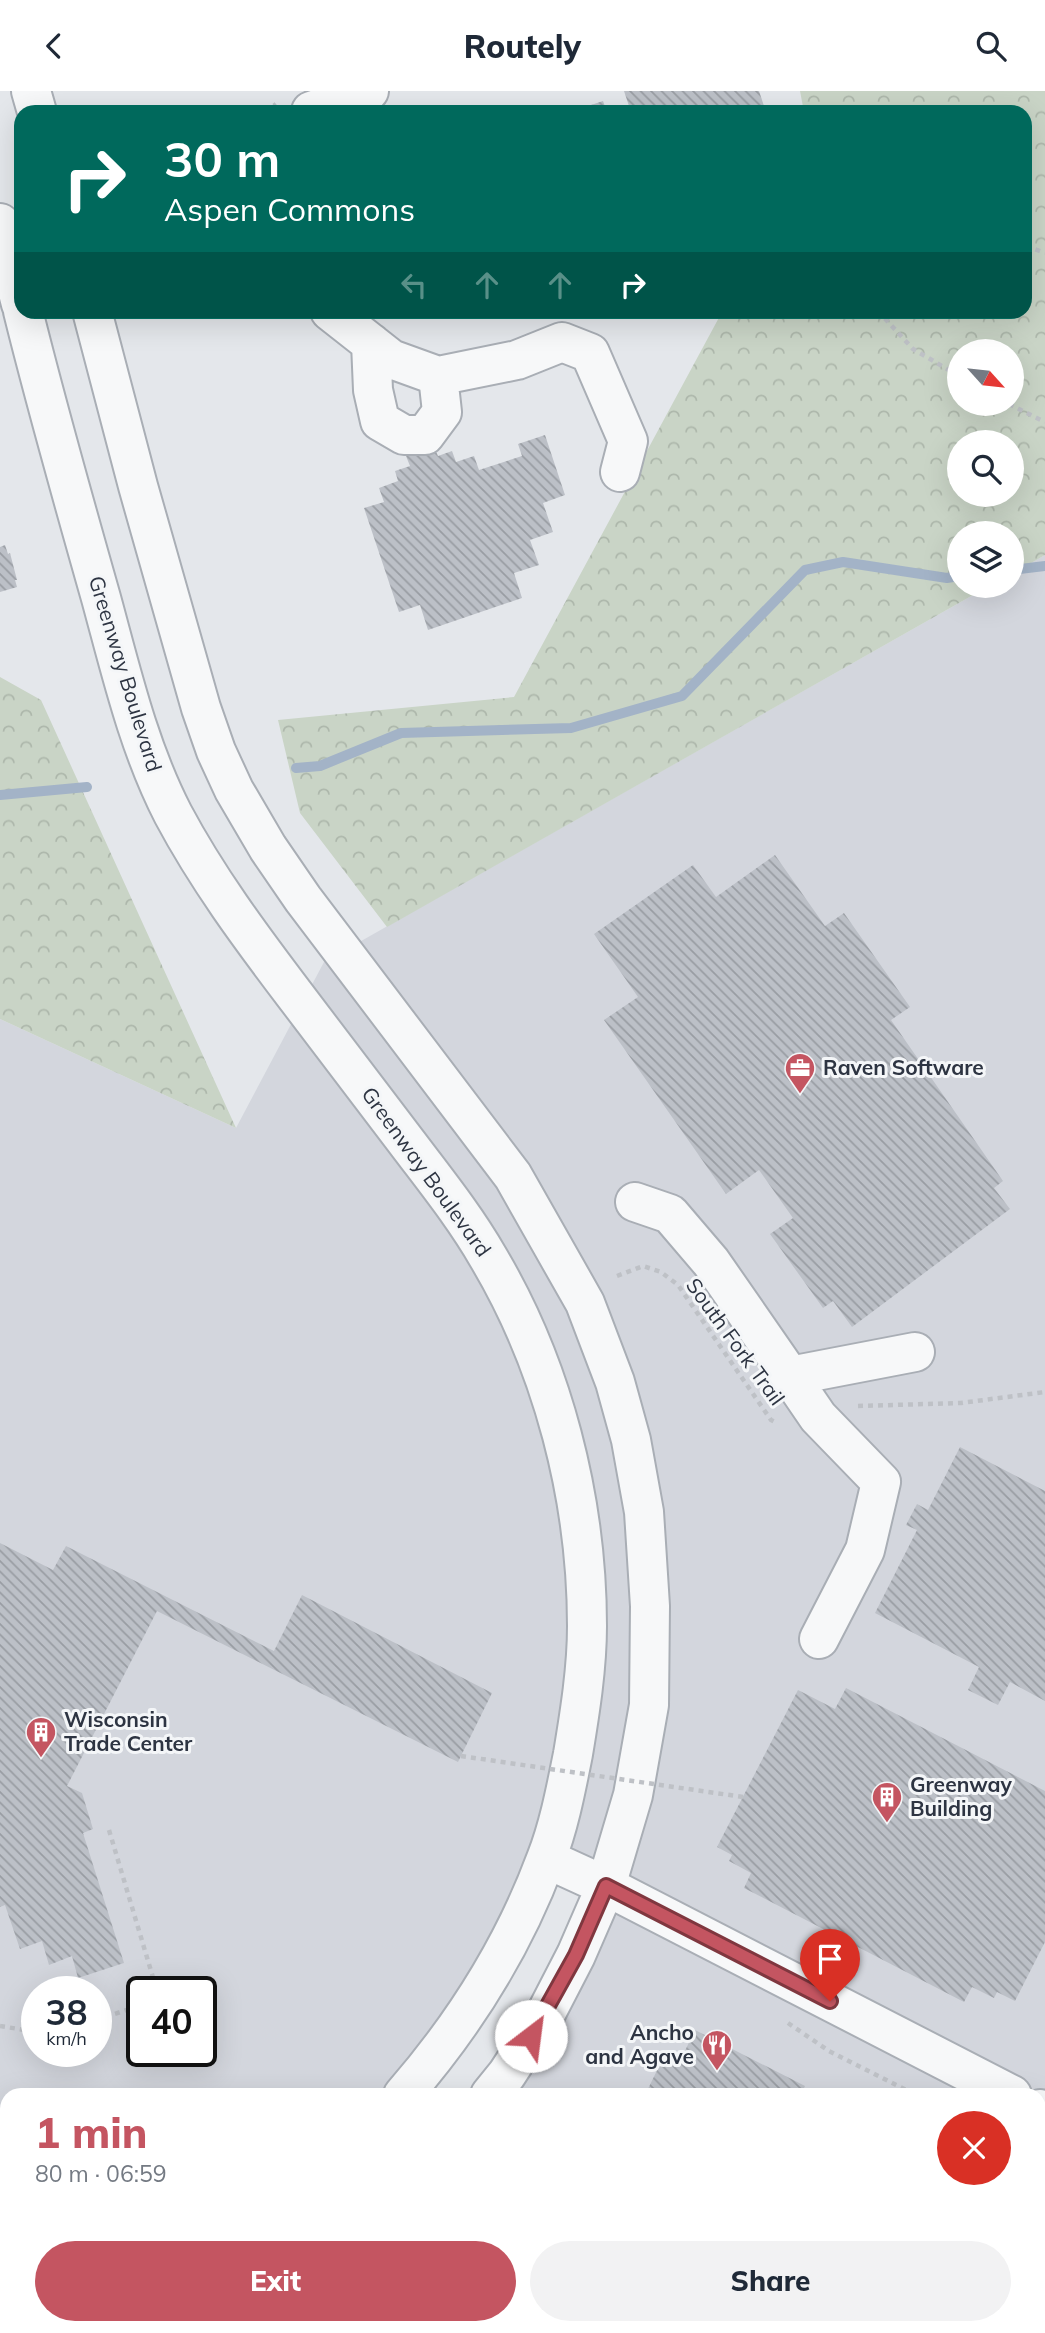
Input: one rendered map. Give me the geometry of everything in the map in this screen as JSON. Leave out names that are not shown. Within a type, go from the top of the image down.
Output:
[{"type":"street","points":[[301,104],[369,91]]},
{"type":"street","points":[[0,223],[14,277]]},
{"type":"street","name":"Greenway Boulevard","points":[[25,319],[134,717],[146,755],[173,813],[202,865],[242,926],[457,1208],[490,1260],[536,1353],[565,1444],[583,1542],[587,1630],[579,1717],[571,1764],[547,1859],[516,1927],[480,1992],[432,2061],[409,2088]]},
{"type":"street","points":[[94,319],[201,708],[216,751],[234,790],[268,848],[303,899],[513,1177],[585,1303],[615,1382],[631,1440],[644,1512],[650,1606],[649,1705],[633,1795],[606,1886],[576,1955],[544,2017],[496,2088]]},
{"type":"street","points":[[340,319],[391,359],[438,376],[517,360],[562,342],[590,353],[628,441],[620,472]]},
{"type":"street","points":[[371,344],[373,390],[380,421],[404,435],[425,435],[442,412],[438,376]]},
{"type":"street","points":[[635,1202],[670,1215],[678,1224],[711,1262],[818,1417],[881,1482],[864,1549],[819,1639]]},
{"type":"street","points":[[790,1376],[915,1352]]},
{"type":"street","points":[[547,1859],[606,1886],[998,2088]]},
{"type":"path","points":[[885,319],[913,349],[947,369]]},
{"type":"path","points":[[1024,412],[1045,422]]},
{"type":"path","name":"South Fork Trail","points":[[617,1276],[643,1266],[661,1272],[678,1285],[771,1420],[781,1424]]},
{"type":"path","points":[[856,1406],[961,1403],[1045,1392]]},
{"type":"path","points":[[461,1756],[743,1797]]},
{"type":"path","points":[[109,1830],[153,1976]]},
{"type":"path","points":[[0,2026],[21,2029]]},
{"type":"shaded area","points":[[1045,555],[1045,2088],[517,2088],[619,1902],[547,1859],[407,2088],[0,2088],[0,1019],[236,1128],[324,962],[968,598],[1024,598],[1024,567]]},
{"type":"green space","points":[[800,91],[1045,91],[1045,555],[1024,567],[1024,521],[947,521],[947,598],[968,598],[387,927],[300,813],[278,720],[514,697],[718,319],[1032,319],[1032,105],[803,105]]},
{"type":"green space","points":[[0,677],[41,700],[236,1128],[0,1019]]},
{"type":"building","points":[[624,91],[759,91],[764,105],[629,105]]},
{"type":"building","points":[[545,435],[565,495],[543,503],[553,532],[530,540],[539,565],[514,573],[522,598],[428,630],[420,605],[399,612],[364,508],[384,502],[379,488],[398,481],[395,471],[410,466],[406,456],[434,447],[438,456],[452,451],[456,462],[474,456],[479,470],[522,456],[518,444]]},
{"type":"building","points":[[5,545],[8,554],[10,553],[17,587],[0,592],[0,547]]},
{"type":"building","name":"Raven Software","points":[[775,855],[825,926],[844,913],[910,1007],[891,1020],[1003,1181],[994,1188],[1010,1209],[852,1327],[833,1301],[823,1308],[770,1234],[793,1218],[759,1170],[726,1194],[604,1020],[638,997],[594,934],[693,865],[716,897]]},
{"type":"building","points":[[960,1447],[1045,1491],[1045,1701],[1010,1682],[998,1705],[968,1690],[979,1667],[875,1613],[917,1530],[906,1525],[917,1504],[928,1510]]},
{"type":"building","name":"Wisconsin Trade Center","points":[[0,1543],[53,1570],[66,1546],[274,1651],[302,1595],[492,1693],[458,1762],[157,1611],[67,1786],[82,1793],[93,1829],[83,1833],[124,1963],[84,1976],[77,1976],[72,1956],[49,1965],[42,1941],[20,1949],[5,1905],[0,1907]]},
{"type":"building","name":"Greenway Building","points":[[846,1688],[1045,1791],[1045,1942],[1015,2001],[997,1992],[994,1998],[972,1987],[964,2002],[744,1888],[751,1873],[729,1861],[732,1855],[717,1847],[798,1690],[835,1709]]},
{"type":"building","name":"Ancho and Agave","points":[[695,2030],[805,2086],[648,2088],[667,2050],[682,2057]]},
{"type":"waterway","points":[[296,768],[320,766],[401,733],[571,728],[682,696],[805,570],[843,562],[947,578]]},
{"type":"waterway","points":[[1024,569],[1045,566]]},
{"type":"waterway","points":[[0,795],[87,787]]},
{"type":"place","name":"Raven Software","points":[[800,1095]]},
{"type":"place","name":"Wisconsin Trade Center","points":[[41,1759]]},
{"type":"place","name":"Greenway Building","points":[[887,1824]]},
{"type":"place","name":"Ancho and Agave","points":[[717,2072]]},
{"type":"route","points":[[531,2036],[544,2017],[576,1955],[606,1886],[830,2001]]}]
